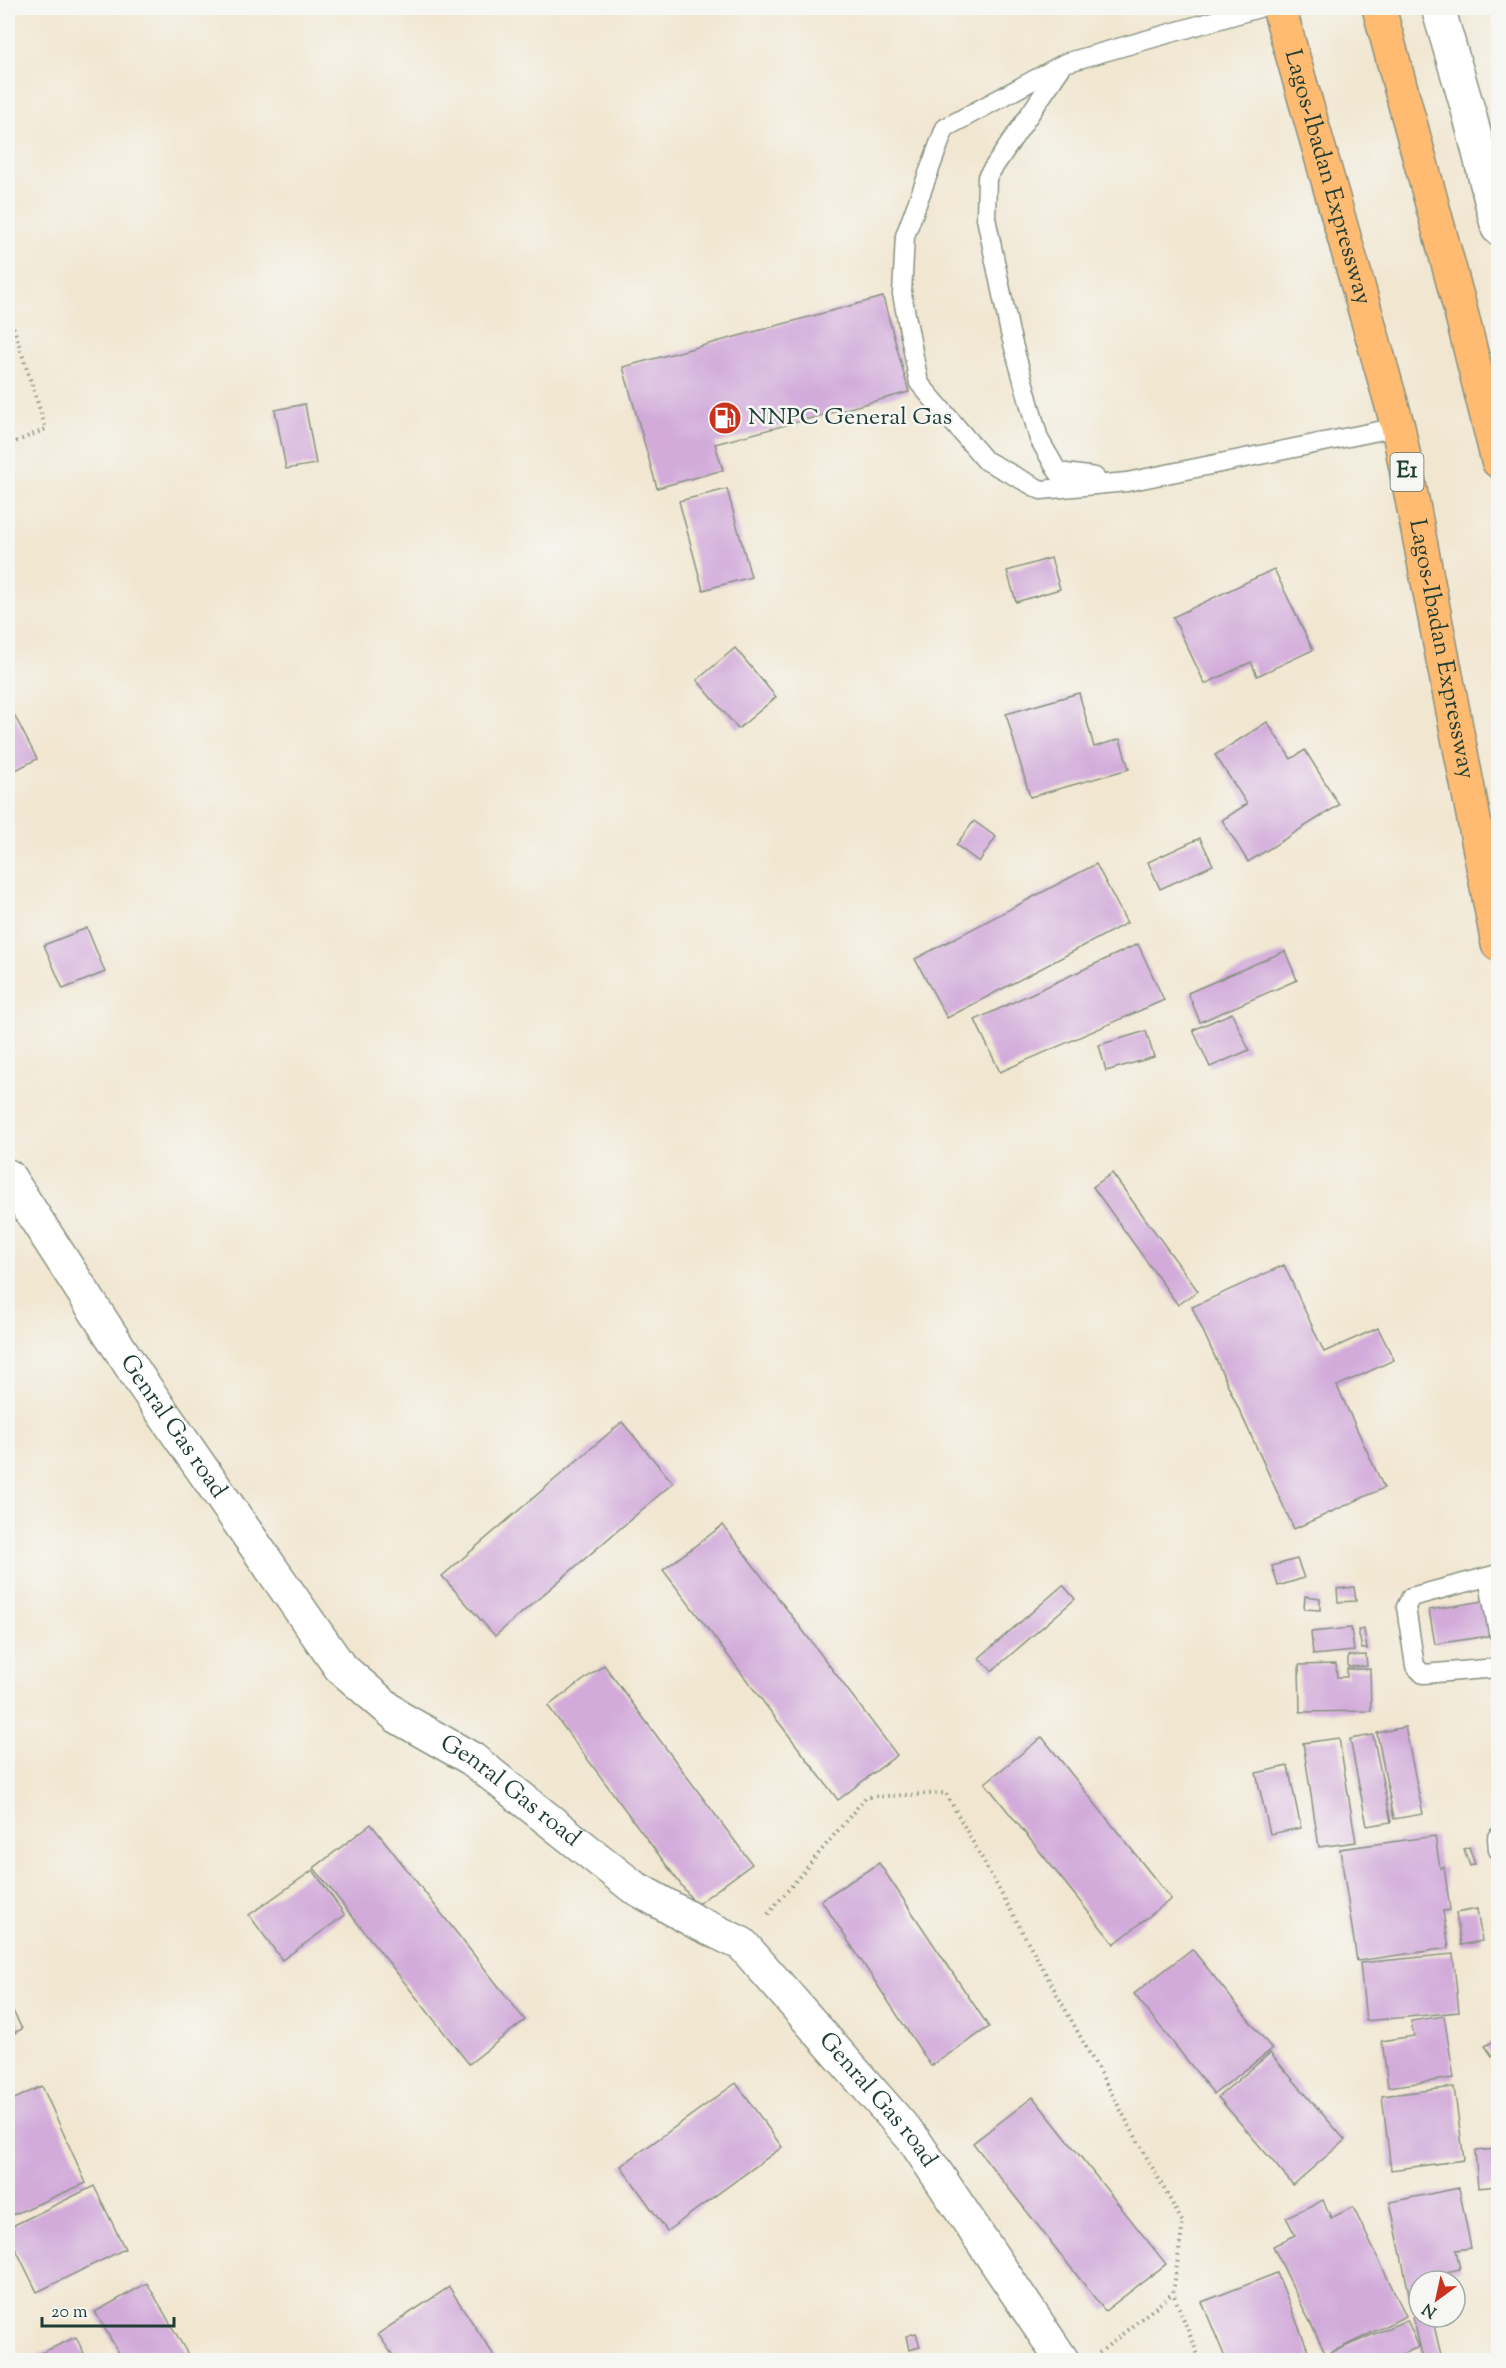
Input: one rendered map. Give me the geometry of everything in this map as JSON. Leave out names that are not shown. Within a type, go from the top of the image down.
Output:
[{"type":"highway","name":"Lagos-Ibadan Expressway","points":[[1279,8],[1398,427],[1498,944]]},
{"type":"highway","points":[[1379,8],[1456,292],[1498,461]]},
{"type":"street","points":[[1438,8],[1469,113],[1498,228]]},
{"type":"street","name":"Genral Gas road","points":[[8,1176],[140,1380],[340,1667],[398,1717],[472,1759],[632,1886],[694,1921],[742,1944],[914,2140],[1062,2361]]},
{"type":"lane","points":[[1259,8],[1065,63],[945,128],[905,236],[902,294],[919,382],[985,460],[1041,490],[1127,482],[1398,427]]},
{"type":"lane","points":[[1065,63],[987,177],[986,218],[1010,333],[1039,439],[1058,472],[1127,482]]},
{"type":"lane","points":[[1498,1632],[1493,1576],[1412,1597],[1406,1608],[1415,1666],[1424,1674],[1498,1668]]},
{"type":"path","points":[[8,310],[46,429],[8,445]]},
{"type":"path","points":[[742,1944],[866,1797],[946,1793],[1183,2223],[1173,2293],[1200,2361]]},
{"type":"path","points":[[1091,2361],[1173,2293]]},
{"type":"building","name":"NNPC General Gas","points":[[883,297],[909,392],[715,444],[723,470],[657,488],[623,367]]},
{"type":"building","points":[[305,404],[316,464],[286,469],[275,410]]},
{"type":"building","points":[[727,489],[751,577],[703,590],[679,501]]},
{"type":"building","points":[[1051,558],[1060,589],[1016,602],[1007,571]]},
{"type":"building","points":[[1274,569],[1313,650],[1257,676],[1251,662],[1205,684],[1173,617]]},
{"type":"building","points":[[735,648],[776,697],[738,729],[697,680]]},
{"type":"building","points":[[1079,693],[1094,747],[1120,739],[1129,769],[1030,797],[1006,714]]},
{"type":"building","points":[[8,703],[37,759],[8,774]]},
{"type":"building","points":[[1267,722],[1291,759],[1305,750],[1339,805],[1248,862],[1222,820],[1247,804],[1215,755]]},
{"type":"building","points":[[974,821],[996,837],[979,862],[956,845]]},
{"type":"building","points":[[1200,838],[1213,865],[1160,889],[1148,862]]},
{"type":"building","points":[[1096,864],[1127,923],[947,1018],[915,959]]},
{"type":"building","points":[[87,928],[105,972],[63,989],[44,945]]},
{"type":"building","points":[[1138,944],[1164,1000],[1000,1072],[975,1020]]},
{"type":"building","points":[[1285,951],[1297,980],[1200,1022],[1188,993]]},
{"type":"building","points":[[1232,1013],[1249,1050],[1210,1067],[1193,1030]]},
{"type":"building","points":[[1146,1031],[1154,1057],[1106,1071],[1099,1045]]},
{"type":"building","points":[[1112,1173],[1198,1291],[1178,1305],[1093,1187]]},
{"type":"building","points":[[1284,1265],[1324,1352],[1378,1328],[1394,1360],[1337,1386],[1384,1488],[1294,1529],[1192,1307]]},
{"type":"building","points":[[622,1422],[673,1483],[495,1636],[442,1576]]},
{"type":"building","points":[[723,1525],[897,1755],[838,1800],[663,1570]]},
{"type":"building","points":[[1297,1559],[1304,1578],[1278,1586],[1272,1566]]},
{"type":"building","points":[[1063,1585],[1075,1599],[992,1671],[979,1658]]},
{"type":"building","points":[[1354,1587],[1356,1601],[1338,1602],[1337,1589]]},
{"type":"building","points":[[1305,1596],[1320,1598],[1320,1610],[1304,1609]]},
{"type":"building","points":[[1489,1600],[1495,1635],[1435,1644],[1429,1610]]},
{"type":"building","points":[[1351,1628],[1354,1651],[1313,1655],[1311,1632]]},
{"type":"building","points":[[1364,1629],[1367,1649],[1362,1649],[1358,1630]]},
{"type":"building","points":[[1366,1655],[1367,1666],[1348,1667],[1348,1656]]},
{"type":"building","points":[[1336,1664],[1337,1677],[1347,1677],[1347,1669],[1370,1669],[1371,1711],[1300,1712],[1299,1665]]},
{"type":"building","points":[[604,1665],[752,1864],[696,1905],[548,1706]]},
{"type":"building","points":[[1405,1727],[1423,1814],[1394,1819],[1377,1733]]},
{"type":"building","points":[[1373,1735],[1391,1822],[1367,1826],[1350,1739]]},
{"type":"building","points":[[1042,1737],[1171,1899],[1114,1944],[985,1783]]},
{"type":"building","points":[[1339,1738],[1356,1842],[1319,1847],[1303,1743]]},
{"type":"building","points":[[1288,1766],[1301,1828],[1270,1834],[1256,1773]]},
{"type":"building","points":[[371,1824],[525,2020],[469,2064],[314,1868]]},
{"type":"building","points":[[1435,1836],[1440,1868],[1444,1867],[1450,1910],[1443,1911],[1449,1948],[1357,1961],[1340,1849]]},
{"type":"building","points":[[1469,1847],[1475,1864],[1470,1866],[1464,1849]]},
{"type":"building","points":[[879,1863],[989,2027],[931,2066],[821,1900]]},
{"type":"building","points":[[313,1870],[345,1915],[282,1960],[249,1915]]},
{"type":"building","points":[[1477,1909],[1482,1941],[1461,1945],[1456,1913]]},
{"type":"building","points":[[1192,1949],[1272,2049],[1214,2094],[1134,1994]]},
{"type":"building","points":[[1453,1954],[1459,2012],[1366,2021],[1360,1963]]},
{"type":"building","points":[[8,2001],[22,2029],[8,2036]]},
{"type":"building","points":[[1444,2016],[1454,2078],[1388,2087],[1382,2041],[1414,2036],[1411,2021]]},
{"type":"building","points":[[1496,2040],[1498,2052],[1492,2056],[1485,2046]]},
{"type":"building","points":[[1270,2053],[1345,2140],[1293,2185],[1218,2097]]},
{"type":"building","points":[[736,2083],[782,2147],[667,2231],[621,2166]]},
{"type":"building","points":[[42,2086],[86,2183],[8,2217],[8,2102]]},
{"type":"building","points":[[1454,2087],[1464,2160],[1391,2170],[1382,2096]]},
{"type":"building","points":[[1033,2097],[1166,2264],[1105,2311],[973,2143]]},
{"type":"building","points":[[1498,2149],[1498,2186],[1478,2188],[1475,2151]]},
{"type":"building","points":[[94,2186],[125,2249],[37,2292],[8,2233],[8,2228]]},
{"type":"building","points":[[1459,2188],[1471,2248],[1456,2250],[1460,2269],[1407,2269],[1407,2284],[1390,2202]]},
{"type":"building","points":[[1323,2200],[1331,2218],[1353,2207],[1406,2316],[1326,2355],[1273,2246],[1295,2235],[1286,2217]]},
{"type":"building","points":[[1277,2273],[1312,2360],[1226,2360],[1202,2302]]},
{"type":"building","points":[[147,2283],[191,2360],[123,2360],[95,2312]]},
{"type":"building","points":[[449,2287],[497,2360],[396,2360],[378,2334]]},
{"type":"building","points":[[1407,2320],[1407,2329],[1411,2329],[1419,2347],[1387,2360],[1335,2360],[1332,2352]]},
{"type":"building","points":[[1416,2329],[1435,2329],[1441,2355],[1423,2359]]},
{"type":"building","points":[[916,2333],[920,2347],[909,2350],[906,2336]]},
{"type":"building","points":[[76,2337],[87,2360],[26,2360]]},
{"type":"place","name":"NNPC General Gas","points":[[725,418]]}]
